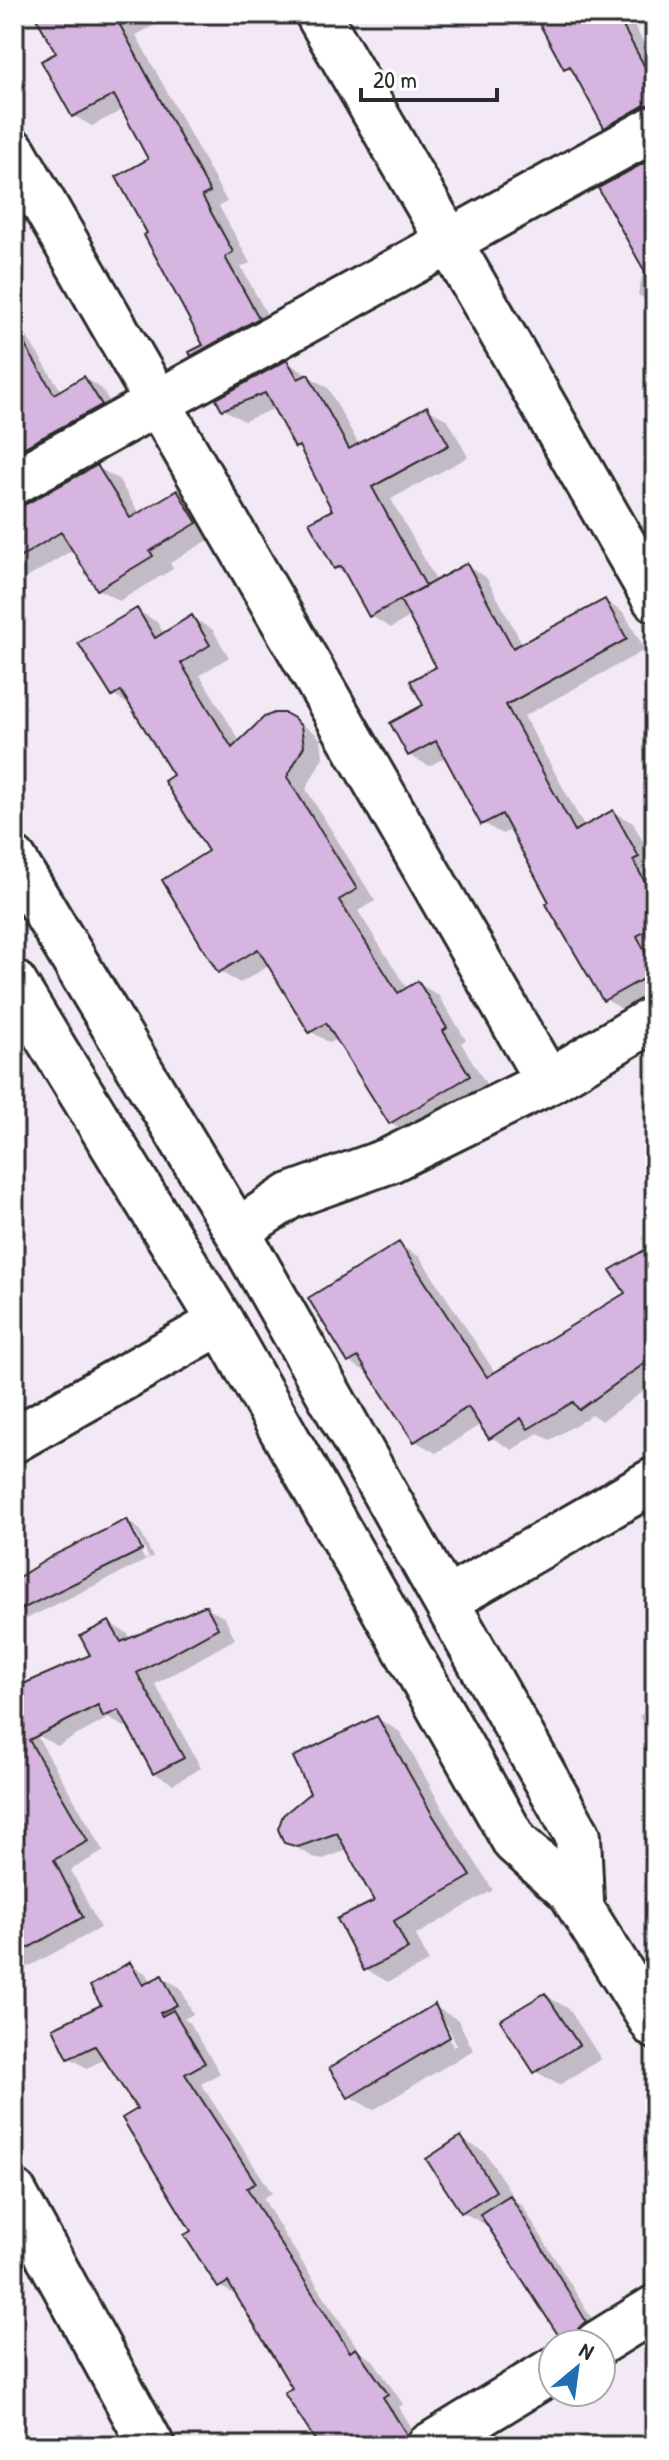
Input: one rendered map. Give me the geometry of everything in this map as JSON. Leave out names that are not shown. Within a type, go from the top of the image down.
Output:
[{"type":"street","points":[[318,14],[655,599]]},
{"type":"street","points":[[14,482],[655,128]]},
{"type":"street","points":[[14,152],[548,1082]]},
{"type":"street","points":[[14,860],[237,1231],[578,1836],[581,1901],[515,1842],[221,1322],[14,983]]},
{"type":"street","points":[[237,1231],[290,1196],[333,1178],[388,1161],[548,1082],[655,1018]]},
{"type":"street","points":[[14,1440],[221,1322]]},
{"type":"street","points":[[447,1600],[655,1480]]},
{"type":"street","points":[[570,1891],[655,2026]]},
{"type":"street","points":[[14,2193],[152,2446]]},
{"type":"street","points":[[617,2332],[655,2308]]},
{"type":"street","points":[[429,2446],[537,2380]]},
{"type":"building","points":[[34,14],[114,14],[210,192],[202,196],[233,252],[225,257],[259,318],[191,356],[189,352],[203,345],[116,177],[148,159],[114,95],[72,117],[41,61],[56,53]]},
{"type":"building","points":[[534,14],[616,14],[655,85],[655,103],[643,106],[604,128],[570,66],[564,69]]},
{"type":"building","points":[[655,157],[655,290],[598,188]]},
{"type":"building","points":[[14,327],[54,394],[84,376],[102,405],[14,453]]},
{"type":"building","points":[[287,360],[298,379],[308,374],[349,449],[427,406],[449,445],[372,487],[426,586],[369,617],[341,566],[334,569],[309,522],[332,510],[299,446],[295,448],[265,393],[222,410],[216,399]]},
{"type":"building","points":[[97,465],[130,518],[177,490],[197,523],[150,551],[153,556],[97,590],[61,532],[14,561],[14,507],[26,504]]},
{"type":"building","points":[[467,563],[513,648],[605,599],[627,639],[506,705],[575,831],[613,810],[639,857],[633,860],[655,901],[655,926],[637,936],[655,972],[603,1001],[546,904],[549,902],[502,814],[481,825],[436,741],[408,756],[390,723],[423,705],[410,681],[436,667],[400,600]]},
{"type":"building","points":[[137,608],[155,638],[192,615],[210,645],[181,663],[232,748],[264,717],[274,713],[285,713],[301,726],[304,746],[287,777],[357,889],[339,900],[398,993],[418,981],[447,1028],[443,1031],[470,1076],[389,1124],[326,1023],[309,1033],[258,949],[218,973],[162,880],[208,851],[164,781],[173,775],[121,691],[112,697],[78,643]]},
{"type":"building","points":[[399,1242],[487,1377],[625,1293],[610,1270],[655,1244],[655,1356],[579,1410],[573,1402],[528,1429],[521,1418],[489,1439],[468,1407],[414,1442],[358,1357],[348,1363],[308,1298]]},
{"type":"building","points":[[127,1519],[142,1550],[14,1613],[14,1580],[54,1555]]},
{"type":"building","points":[[206,1605],[218,1628],[137,1673],[184,1758],[153,1774],[119,1710],[103,1717],[98,1705],[29,1740],[88,1841],[54,1860],[83,1917],[14,1956],[14,1688],[90,1655],[80,1636],[109,1621],[121,1642]]},
{"type":"building","points":[[377,1716],[471,1876],[394,1921],[408,1949],[364,1971],[337,1919],[374,1901],[337,1833],[298,1847],[284,1843],[278,1829],[283,1815],[310,1793],[293,1757]]},
{"type":"building","points":[[130,1962],[143,1985],[162,1975],[177,2005],[160,2013],[162,2016],[173,2010],[205,2063],[185,2074],[256,2183],[247,2188],[267,2222],[350,2352],[356,2348],[388,2394],[383,2397],[407,2435],[404,2446],[319,2446],[284,2393],[292,2388],[228,2282],[218,2288],[184,2235],[191,2231],[122,2118],[137,2109],[95,2046],[68,2059],[53,2028],[101,2005],[90,1986]]},
{"type":"building","points":[[545,1993],[579,2045],[534,2073],[500,2020]]},
{"type":"building","points":[[435,2004],[450,2037],[348,2098],[329,2068]]},
{"type":"building","points":[[461,2136],[496,2191],[461,2213],[426,2159]]},
{"type":"building","points":[[510,2195],[586,2321],[579,2328],[554,2328],[480,2214]]}]
